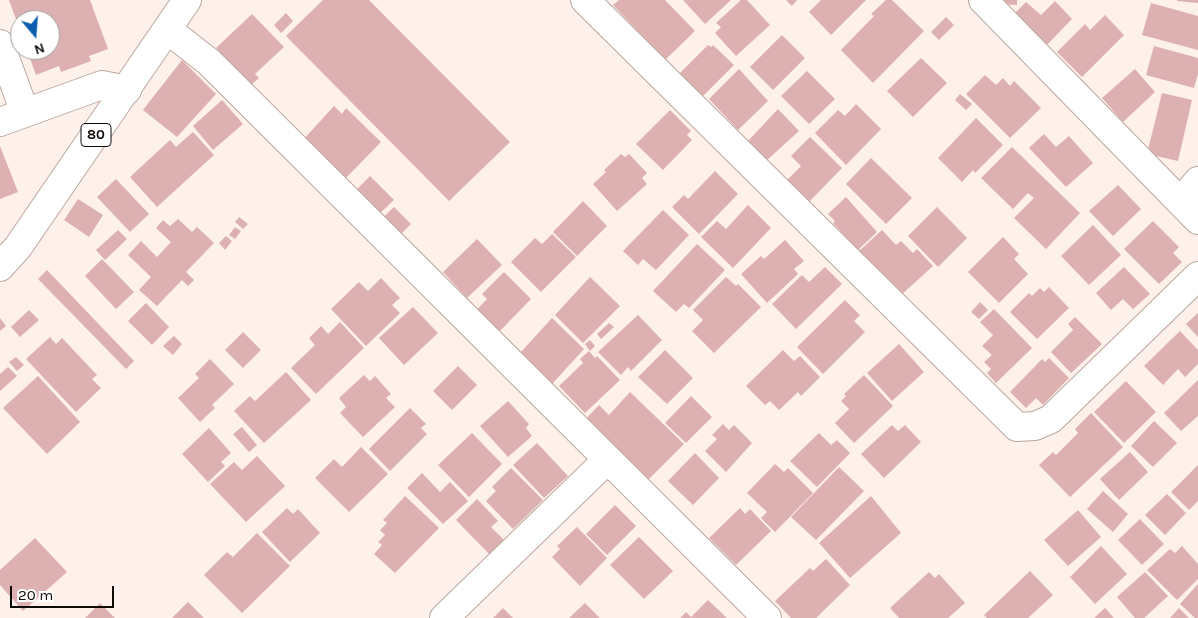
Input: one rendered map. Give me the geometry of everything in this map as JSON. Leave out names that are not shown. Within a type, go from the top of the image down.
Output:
[{"type":"street","name":"80","points":[[0,267],[18,247],[128,90],[187,0]]},
{"type":"street","points":[[585,0],[1017,427],[1035,426],[1051,419],[1198,276]]},
{"type":"street","points":[[983,0],[1192,201]]},
{"type":"street","points":[[168,30],[209,62],[767,618]]},
{"type":"street","points":[[0,44],[25,113]]},
{"type":"street","points":[[0,122],[102,85],[128,90]]},
{"type":"street","points":[[444,618],[607,460]]},
{"type":"building","points":[[9,0],[90,0],[108,49],[89,56],[91,61],[61,72],[59,66],[36,75],[31,60],[60,60],[60,10],[13,10]]},
{"type":"building","points":[[323,0],[369,0],[510,142],[449,201],[286,36]]},
{"type":"building","points":[[619,0],[665,0],[695,31],[665,60],[613,5]]},
{"type":"building","points":[[683,0],[731,0],[705,24]]},
{"type":"building","points":[[741,0],[747,0],[770,25],[736,56],[715,33],[721,27],[716,23]]},
{"type":"building","points":[[786,0],[797,0],[792,6]]},
{"type":"building","points":[[821,0],[866,0],[831,35],[809,12]]},
{"type":"building","points":[[886,0],[892,0],[924,31],[873,83],[841,50],[874,16],[871,14]]},
{"type":"building","points":[[999,0],[1017,0],[1017,5],[999,4]]},
{"type":"building","points":[[1198,0],[1198,3],[1177,1]]},
{"type":"building","points":[[1055,1],[1072,19],[1044,48],[1011,17],[1026,2],[1041,15]]},
{"type":"building","points":[[1151,3],[1198,16],[1198,50],[1142,35]]},
{"type":"building","points":[[286,13],[293,21],[281,33],[274,25]]},
{"type":"building","points":[[252,14],[284,47],[255,74],[259,78],[251,85],[216,48]]},
{"type":"building","points":[[1105,15],[1124,35],[1082,77],[1057,52],[1085,24],[1090,30]]},
{"type":"building","points":[[946,17],[954,25],[939,40],[931,32]]},
{"type":"building","points":[[782,35],[805,58],[773,90],[750,67]]},
{"type":"building","points":[[708,45],[711,47],[713,45],[734,65],[701,98],[678,75]]},
{"type":"building","points":[[1154,46],[1198,58],[1198,74],[1194,88],[1146,75]]},
{"type":"building","points":[[921,58],[947,83],[913,117],[887,91]]},
{"type":"building","points":[[182,60],[216,94],[177,137],[143,110]]},
{"type":"building","points":[[739,69],[768,101],[738,130],[709,99]]},
{"type":"building","points":[[1135,69],[1155,92],[1123,122],[1102,98]]},
{"type":"building","points":[[807,71],[835,99],[809,124],[781,96]]},
{"type":"building","points":[[985,75],[996,85],[1003,78],[1010,86],[1014,81],[1041,108],[1010,138],[966,94]]},
{"type":"building","points":[[1162,93],[1192,100],[1178,161],[1147,154]]},
{"type":"building","points":[[960,94],[972,104],[966,110],[955,100]]},
{"type":"building","points":[[222,100],[243,124],[213,150],[193,126]]},
{"type":"building","points":[[856,104],[881,129],[846,165],[815,133],[838,110],[845,116]]},
{"type":"building","points":[[334,106],[342,114],[346,108],[381,142],[343,181],[302,141]]},
{"type":"building","points":[[778,109],[799,131],[766,161],[748,141]]},
{"type":"building","points":[[670,110],[691,131],[687,135],[692,140],[663,170],[636,144]]},
{"type":"building","points":[[976,118],[1003,145],[975,173],[973,170],[962,182],[938,158]]},
{"type":"building","points":[[193,132],[214,155],[157,207],[130,177],[170,140],[176,147]]},
{"type":"building","points":[[1044,134],[1056,147],[1069,136],[1093,163],[1066,187],[1029,148]]},
{"type":"building","points":[[810,137],[842,168],[806,205],[784,183],[801,166],[791,156]]},
{"type":"building","points":[[0,146],[18,192],[0,199]]},
{"type":"building","points":[[1012,147],[1080,213],[1046,249],[1014,218],[1034,198],[1028,193],[1013,209],[981,178]]},
{"type":"building","points":[[621,154],[625,157],[629,154],[647,173],[642,178],[647,184],[617,211],[593,184],[606,172],[604,170]]},
{"type":"building","points":[[871,158],[912,198],[886,224],[846,184]]},
{"type":"building","points":[[715,171],[738,194],[699,234],[672,207],[684,195],[688,199]]},
{"type":"building","points":[[370,176],[394,200],[379,214],[356,190]]},
{"type":"building","points":[[116,179],[149,214],[130,232],[97,197]]},
{"type":"building","points":[[1118,185],[1141,209],[1113,236],[1089,211]]},
{"type":"building","points":[[846,197],[877,232],[858,250],[833,223],[835,221],[828,214]]},
{"type":"building","points":[[78,199],[103,215],[89,237],[64,220]]},
{"type":"building","points":[[583,201],[607,226],[577,256],[553,232]]},
{"type":"building","points":[[748,205],[771,228],[733,268],[701,237],[717,221],[726,229]]},
{"type":"building","points":[[394,207],[411,224],[391,244],[374,226]]},
{"type":"building","points":[[937,207],[967,238],[938,267],[908,236]]},
{"type":"building","points":[[663,210],[689,235],[656,270],[643,259],[638,265],[623,251]]},
{"type":"building","points":[[239,217],[248,224],[243,229],[235,222]]},
{"type":"building","points":[[178,219],[192,232],[197,227],[214,243],[186,272],[194,280],[188,286],[182,280],[157,306],[139,290],[151,277],[128,255],[141,241],[157,257],[171,242],[156,228],[163,220],[170,226]]},
{"type":"building","points":[[1153,221],[1179,247],[1173,253],[1182,262],[1159,284],[1124,249]]},
{"type":"building","points":[[1093,225],[1121,255],[1089,285],[1061,256]]},
{"type":"building","points":[[235,227],[241,231],[235,239],[229,235]]},
{"type":"building","points":[[118,230],[127,239],[105,260],[96,250]]},
{"type":"building","points":[[882,230],[896,245],[901,241],[913,253],[917,249],[933,266],[900,296],[859,251]]},
{"type":"building","points":[[552,234],[576,257],[541,292],[511,262],[535,238],[542,244]]},
{"type":"building","points":[[226,236],[232,241],[225,250],[219,243]]},
{"type":"building","points":[[1003,237],[1019,254],[1014,259],[1028,274],[999,303],[968,272]]},
{"type":"building","points":[[477,239],[502,265],[467,298],[443,272]]},
{"type":"building","points":[[785,240],[804,261],[794,269],[798,274],[767,303],[741,274],[761,256],[764,259]]},
{"type":"building","points":[[697,244],[725,270],[689,308],[684,304],[676,312],[653,291]]},
{"type":"building","points":[[102,259],[134,292],[116,309],[85,276]]},
{"type":"building","points":[[825,267],[842,284],[796,329],[772,304],[802,275],[809,282]]},
{"type":"building","points":[[1124,267],[1150,294],[1133,309],[1123,299],[1111,310],[1096,293]]},
{"type":"building","points":[[47,270],[134,361],[126,369],[38,279]]},
{"type":"building","points":[[504,272],[531,299],[499,332],[489,322],[472,315],[487,299],[482,294]]},
{"type":"building","points":[[590,277],[620,306],[583,343],[555,315]]},
{"type":"building","points":[[726,277],[736,286],[738,284],[761,307],[714,353],[692,331],[703,320],[693,310]]},
{"type":"building","points":[[381,278],[400,298],[392,305],[400,313],[366,346],[331,309],[359,282],[368,291]]},
{"type":"building","points":[[1049,287],[1069,308],[1037,339],[1010,312],[1029,293],[1032,296],[1040,288],[1044,292]]},
{"type":"building","points":[[845,300],[860,315],[854,321],[865,332],[823,374],[797,347]]},
{"type":"building","points":[[980,302],[988,310],[979,319],[971,312]]},
{"type":"building","points":[[146,303],[169,327],[152,345],[128,321]]},
{"type":"building","points":[[413,307],[438,333],[404,365],[379,338]]},
{"type":"building","points":[[994,309],[1032,348],[996,383],[987,373],[991,369],[984,362],[992,355],[982,346],[993,335],[980,322]]},
{"type":"building","points":[[29,310],[39,320],[20,337],[11,327]]},
{"type":"building","points":[[1198,313],[1198,337],[1186,324]]},
{"type":"building","points":[[638,315],[662,340],[631,371],[628,367],[621,375],[598,352]]},
{"type":"building","points":[[1075,317],[1102,344],[1071,373],[1051,352],[1073,330],[1068,324]]},
{"type":"building","points":[[0,318],[6,326],[0,331]]},
{"type":"building","points":[[552,318],[584,349],[552,384],[520,353]]},
{"type":"building","points":[[340,322],[364,348],[316,394],[291,368],[315,345],[309,338],[321,326],[328,334]]},
{"type":"building","points":[[609,323],[614,327],[601,339],[597,334]]},
{"type":"building","points":[[1180,331],[1198,350],[1198,364],[1185,377],[1178,369],[1163,385],[1144,366]]},
{"type":"building","points":[[243,332],[261,350],[243,368],[225,350]]},
{"type":"building","points":[[174,336],[182,344],[173,355],[163,346]]},
{"type":"building","points":[[50,337],[56,344],[62,338],[97,375],[92,379],[101,388],[76,412],[26,359]]},
{"type":"building","points":[[590,340],[595,346],[590,351],[585,344]]},
{"type":"building","points":[[899,344],[924,372],[892,401],[867,373]]},
{"type":"building","points":[[665,350],[693,378],[667,404],[638,377]]},
{"type":"building","points":[[783,350],[794,361],[800,356],[820,377],[801,396],[798,392],[779,410],[770,401],[765,405],[746,386]]},
{"type":"building","points":[[589,351],[595,358],[597,356],[620,380],[585,413],[559,386],[583,363],[580,359]]},
{"type":"building","points":[[16,357],[24,365],[17,371],[9,362]]},
{"type":"building","points":[[1049,358],[1069,378],[1043,405],[1036,398],[1026,408],[1010,392],[1042,359],[1045,362]]},
{"type":"building","points":[[210,359],[234,384],[212,405],[215,408],[200,422],[178,398],[199,378],[195,374]]},
{"type":"building","points":[[458,366],[477,385],[452,410],[433,391]]},
{"type":"building","points":[[8,367],[17,376],[0,391],[0,374]]},
{"type":"building","points":[[286,372],[311,400],[264,443],[234,411],[250,396],[255,401]]},
{"type":"building","points":[[364,375],[370,381],[375,376],[391,394],[386,398],[395,407],[363,437],[340,413],[346,407],[339,398]]},
{"type":"building","points":[[864,375],[893,406],[854,443],[835,423],[849,409],[841,401],[846,396],[844,394]]},
{"type":"building","points":[[38,376],[80,422],[47,454],[3,408]]},
{"type":"building","points":[[1198,380],[1198,416],[1181,431],[1164,413]]},
{"type":"building","points":[[1126,381],[1156,412],[1124,443],[1094,412]]},
{"type":"building","points":[[630,392],[684,444],[647,481],[580,425],[599,405],[609,415]]},
{"type":"building","points":[[691,396],[712,417],[686,443],[665,423]]},
{"type":"building","points":[[508,401],[529,424],[526,428],[532,436],[508,457],[480,426]]},
{"type":"building","points":[[410,408],[426,424],[421,428],[427,434],[390,471],[369,449]]},
{"type":"building","points":[[1091,413],[1123,447],[1070,497],[1039,465],[1053,452],[1056,455],[1078,433],[1075,429]]},
{"type":"building","points":[[1154,421],[1177,443],[1153,467],[1131,446]]},
{"type":"building","points":[[723,424],[729,430],[734,425],[752,443],[726,472],[705,451],[717,439],[712,435]]},
{"type":"building","points":[[892,425],[898,431],[905,425],[921,442],[884,478],[861,454]]},
{"type":"building","points":[[242,427],[257,445],[249,452],[233,434]]},
{"type":"building","points":[[209,428],[231,453],[221,462],[225,466],[208,482],[182,454]]},
{"type":"building","points":[[472,433],[502,464],[469,497],[438,465]]},
{"type":"building","points":[[819,433],[831,445],[837,440],[850,453],[817,487],[790,461]]},
{"type":"building","points":[[537,443],[568,476],[544,498],[513,465]]},
{"type":"building","points":[[361,447],[388,474],[349,512],[315,478],[334,459],[342,467]]},
{"type":"building","points":[[1130,452],[1148,472],[1119,500],[1100,479]]},
{"type":"building","points":[[695,453],[719,478],[693,505],[668,481]]},
{"type":"building","points":[[257,456],[285,486],[246,522],[210,484],[234,462],[242,470]]},
{"type":"building","points":[[775,464],[784,472],[788,468],[813,493],[775,532],[761,518],[767,512],[747,493]]},
{"type":"building","points":[[1198,465],[1198,501],[1189,510],[1171,492]]},
{"type":"building","points":[[839,467],[864,491],[816,540],[791,517]]},
{"type":"building","points":[[511,468],[543,500],[513,529],[486,501],[496,491],[492,487]]},
{"type":"building","points":[[422,473],[440,492],[450,482],[468,501],[443,524],[407,488]]},
{"type":"building","points":[[1103,491],[1128,514],[1113,532],[1087,509]]},
{"type":"building","points":[[1167,494],[1186,513],[1165,535],[1145,515]]},
{"type":"building","points":[[405,496],[439,528],[395,573],[374,554],[382,545],[378,542],[385,535],[380,530],[387,523],[383,520]]},
{"type":"building","points":[[871,496],[901,533],[850,578],[819,543]]},
{"type":"building","points":[[477,499],[498,521],[491,527],[506,542],[492,557],[456,520]]},
{"type":"building","points":[[615,505],[636,526],[607,555],[586,534]]},
{"type":"building","points":[[287,508],[293,514],[298,509],[320,533],[290,562],[262,532]]},
{"type":"building","points":[[740,508],[745,514],[750,509],[771,531],[736,565],[709,538]]},
{"type":"building","points":[[1078,510],[1101,537],[1068,566],[1044,540]]},
{"type":"building","points":[[1140,519],[1164,544],[1142,565],[1118,540]]},
{"type":"building","points":[[577,527],[607,558],[580,586],[552,557],[560,549],[557,546]]},
{"type":"building","points":[[257,533],[290,566],[242,613],[204,575],[227,552],[233,557]]},
{"type":"building","points":[[639,537],[673,571],[644,599],[610,565]]},
{"type":"building","points":[[35,538],[67,572],[23,611],[0,585],[0,570]]},
{"type":"building","points":[[1101,546],[1127,574],[1095,604],[1070,577]]},
{"type":"building","points":[[1182,546],[1198,564],[1198,579],[1177,600],[1147,570],[1170,549],[1175,553]]},
{"type":"building","points":[[826,559],[850,585],[816,618],[791,618],[775,601],[810,568],[813,571]]},
{"type":"building","points":[[1030,571],[1053,595],[1028,618],[987,618],[984,615]]},
{"type":"building","points":[[929,572],[935,578],[939,574],[965,603],[948,618],[899,618],[890,608]]},
{"type":"building","points":[[1145,572],[1168,596],[1144,618],[1135,618],[1117,597]]},
{"type":"building","points":[[1198,584],[1198,618],[1195,618],[1180,604]]},
{"type":"building","points":[[708,600],[727,618],[680,618],[686,612],[691,617]]},
{"type":"building","points":[[188,602],[204,618],[172,618]]},
{"type":"building","points":[[100,603],[115,618],[85,618]]},
{"type":"building","points":[[585,603],[600,618],[569,618]]},
{"type":"building","points":[[503,608],[513,618],[493,618]]},
{"type":"building","points":[[1105,608],[1114,618],[1094,618]]},
{"type":"building","points":[[1179,608],[1189,618],[1170,618]]}]
